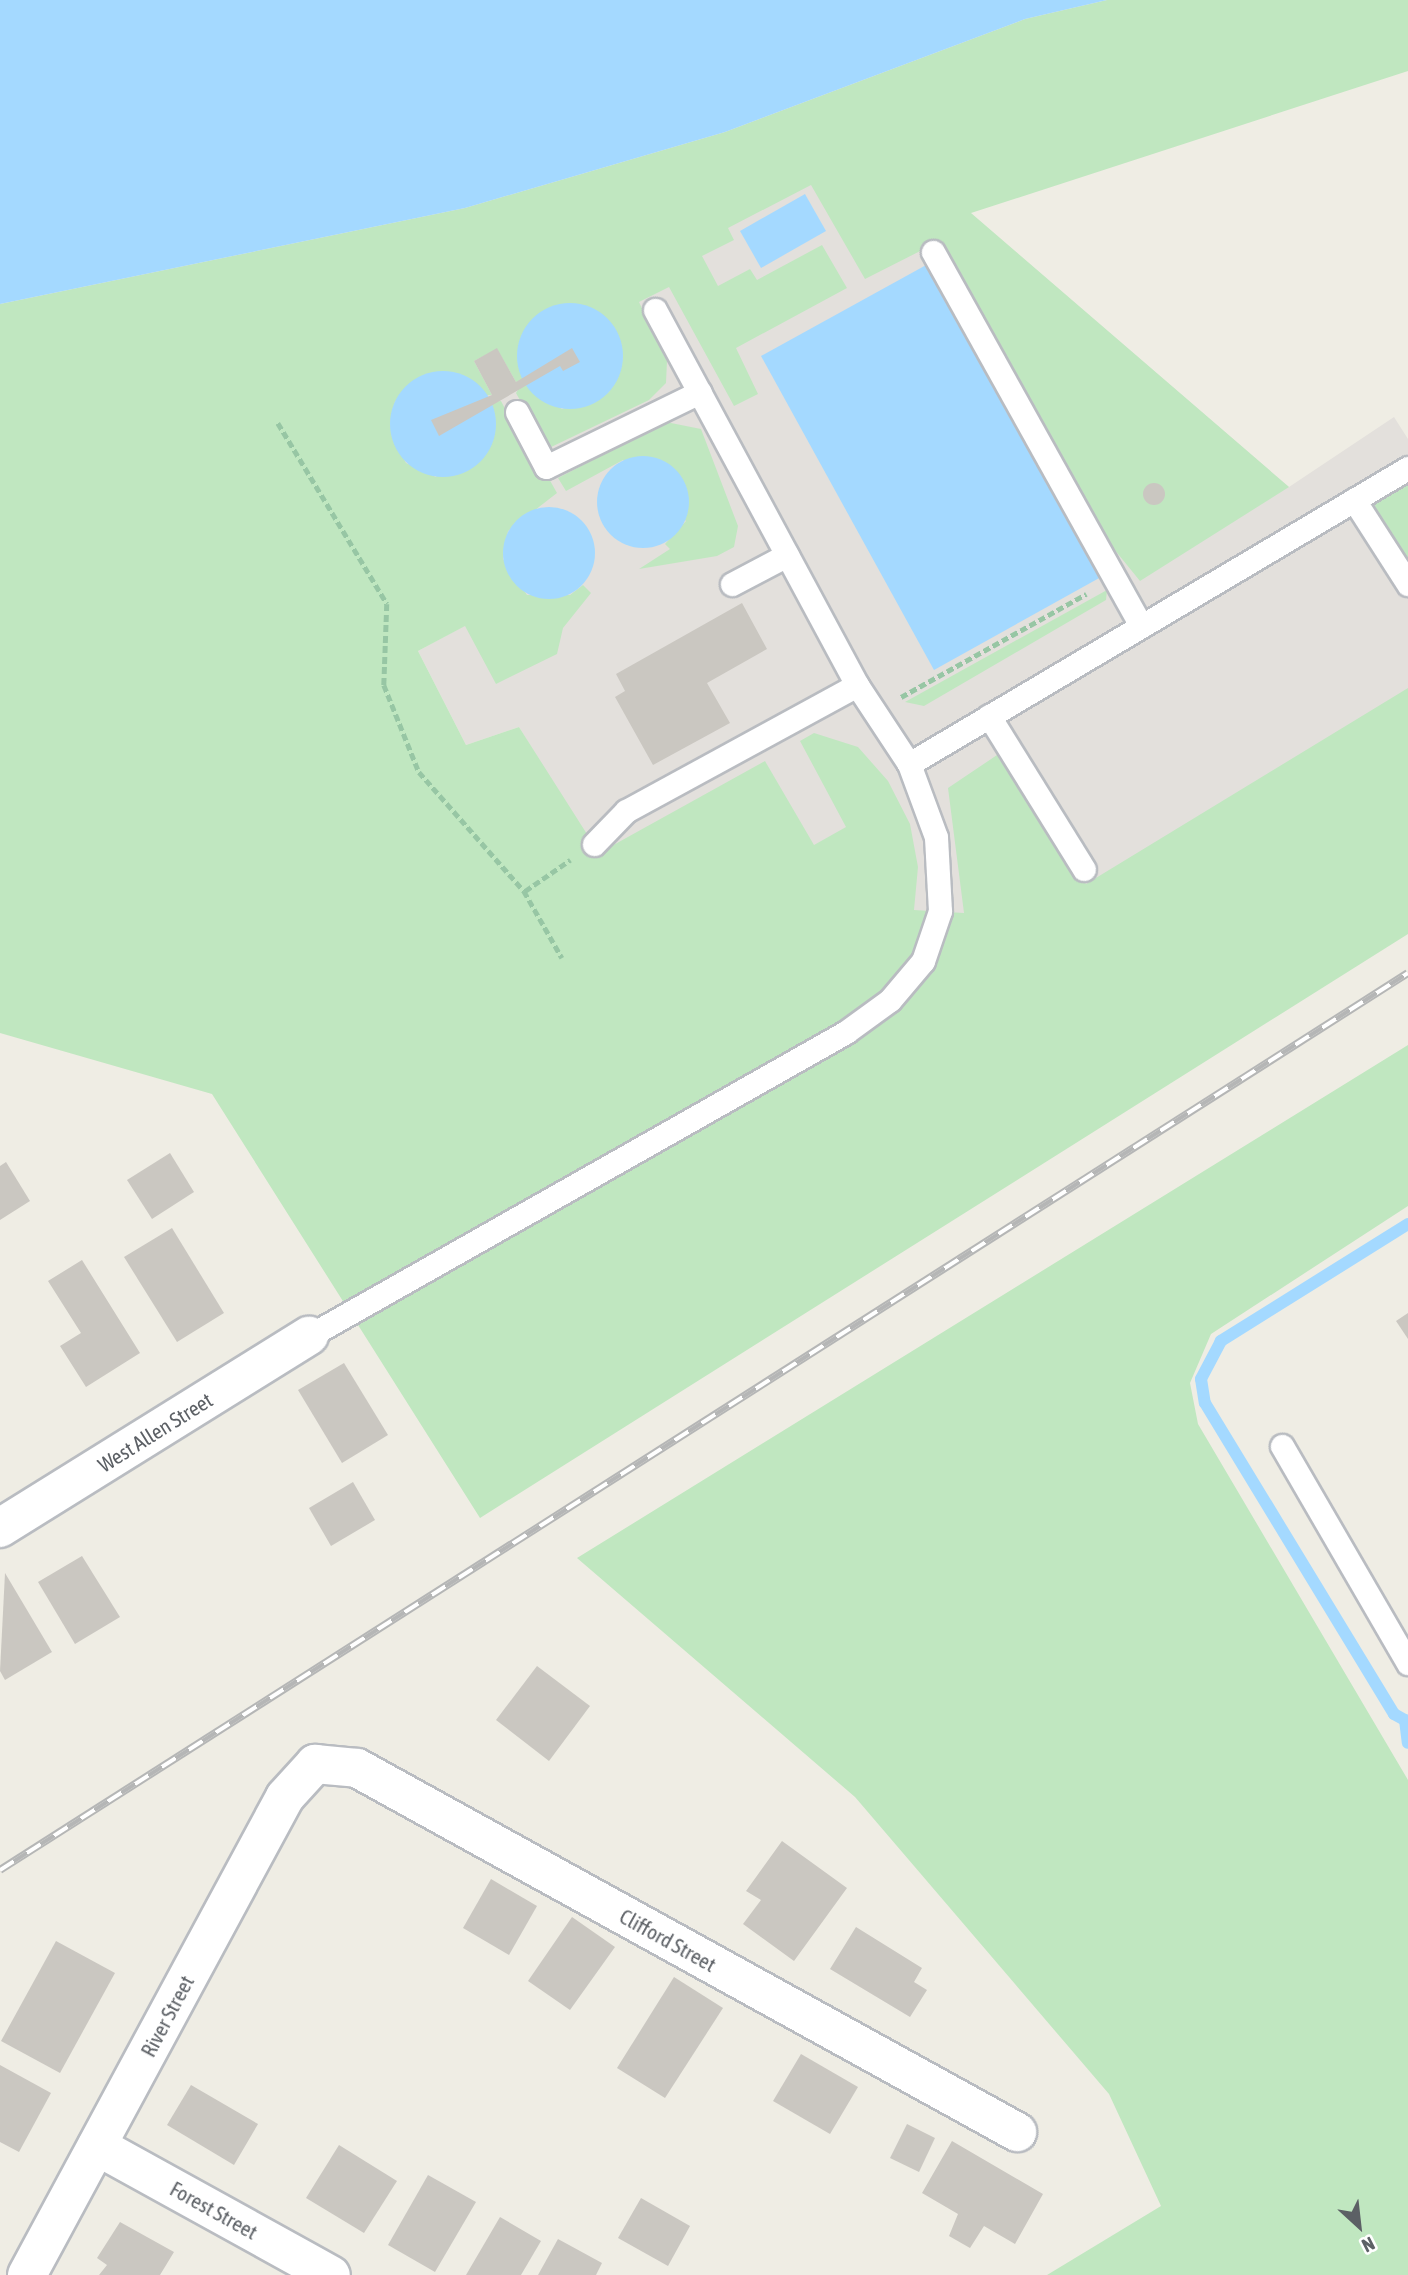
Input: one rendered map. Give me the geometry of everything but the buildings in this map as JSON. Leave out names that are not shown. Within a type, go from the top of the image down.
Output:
[{"type":"street","name":"West Allen Street","points":[[2,1522],[309,1336]]},
{"type":"street","name":"Clifford Street","points":[[315,1764],[357,1768],[1017,2132]]},
{"type":"street","name":"River Street","points":[[27,2275],[285,1797],[315,1764]]},
{"type":"street","name":"Forest Street","points":[[97,2146],[331,2275]]},
{"type":"lane","points":[[933,252],[1141,626]]},
{"type":"lane","points":[[309,1336],[846,1032],[890,1000],[923,961],[940,911],[936,837],[909,764],[857,685],[655,310]]},
{"type":"lane","points":[[517,412],[546,467],[700,393]]},
{"type":"lane","points":[[909,764],[1408,468]]},
{"type":"lane","points":[[1354,500],[1408,584]]},
{"type":"lane","points":[[732,584],[787,555]]},
{"type":"lane","points":[[594,844],[626,811],[857,685]]},
{"type":"lane","points":[[989,716],[1084,869]]},
{"type":"lane","points":[[1282,1446],[1408,1663]]},
{"type":"path","points":[[278,423],[387,604],[384,685],[419,772],[524,891],[562,958]]},
{"type":"path","points":[[875,712],[1115,579]]},
{"type":"path","points":[[524,891],[594,844]]},
{"type":"shaded area","points":[[818,172],[970,213],[1289,487],[1394,417],[1408,439],[1408,745],[1121,922],[623,897],[519,727],[466,745],[418,651],[464,626],[339,381]]},
{"type":"green space","points":[[1107,0],[1408,0],[1408,71],[971,213],[1289,487],[1140,581],[1105,538],[940,241],[865,279],[811,185],[728,228],[734,240],[702,256],[718,286],[750,269],[757,280],[822,245],[847,288],[736,348],[758,394],[734,406],[669,287],[639,302],[667,361],[666,383],[649,400],[547,449],[516,393],[519,388],[525,385],[562,409],[609,392],[623,358],[516,382],[497,349],[474,361],[492,395],[395,401],[391,434],[406,463],[436,477],[491,402],[501,401],[541,478],[548,477],[557,493],[508,531],[503,559],[527,595],[570,595],[583,585],[591,593],[563,628],[557,654],[496,684],[465,626],[418,651],[466,745],[519,727],[599,853],[765,761],[814,845],[846,827],[800,741],[814,733],[858,747],[888,781],[910,824],[918,867],[914,910],[964,913],[948,788],[1003,751],[1086,884],[1408,688],[1408,934],[480,1518],[212,1094],[0,1033],[0,304],[465,208],[725,132],[1025,19]]},
{"type":"green space","points":[[666,422],[701,429],[738,526],[734,547],[717,556],[639,569],[670,549],[665,544],[686,521],[623,460],[566,491],[558,478]]},
{"type":"green space","points":[[1408,476],[1408,567],[1368,502]]},
{"type":"green space","points":[[1107,590],[1106,600],[924,706],[905,702]]},
{"type":"green space","points":[[1408,1045],[1408,1206],[1211,1334],[1190,1383],[1198,1424],[1408,1780],[1408,2275],[1047,2275],[1161,2206],[1109,2094],[855,1797],[577,1558]]},
{"type":"water","points":[[0,0],[1107,0],[1025,19],[725,132],[465,208],[0,304]]},
{"type":"water","points":[[805,194],[826,231],[761,268],[740,231]]},
{"type":"water","points":[[928,264],[1101,577],[934,670],[761,356]]},
{"type":"water","points":[[570,303],[590,307],[607,319],[619,336],[623,356],[619,376],[607,393],[590,405],[570,409],[550,405],[533,393],[521,376],[517,356],[521,336],[533,319],[550,307]]},
{"type":"water","points":[[443,371],[463,375],[480,387],[492,404],[496,424],[492,444],[480,461],[463,473],[443,477],[423,473],[406,461],[394,444],[390,424],[394,404],[406,387],[423,375]]},
{"type":"water","points":[[643,456],[661,459],[676,469],[686,484],[689,502],[686,520],[676,535],[661,545],[643,548],[625,545],[610,535],[600,520],[597,502],[600,484],[610,469],[625,459]]},
{"type":"water","points":[[549,507],[567,510],[582,520],[592,535],[595,553],[592,571],[582,586],[567,596],[549,599],[531,596],[516,586],[506,571],[503,553],[506,535],[516,520],[531,510]]},
{"type":"waterway","points":[[1408,1224],[1221,1341],[1201,1379],[1205,1403],[1394,1714],[1405,1720],[1408,1743]]},
{"type":"railway","points":[[0,1870],[1408,973]]}]
